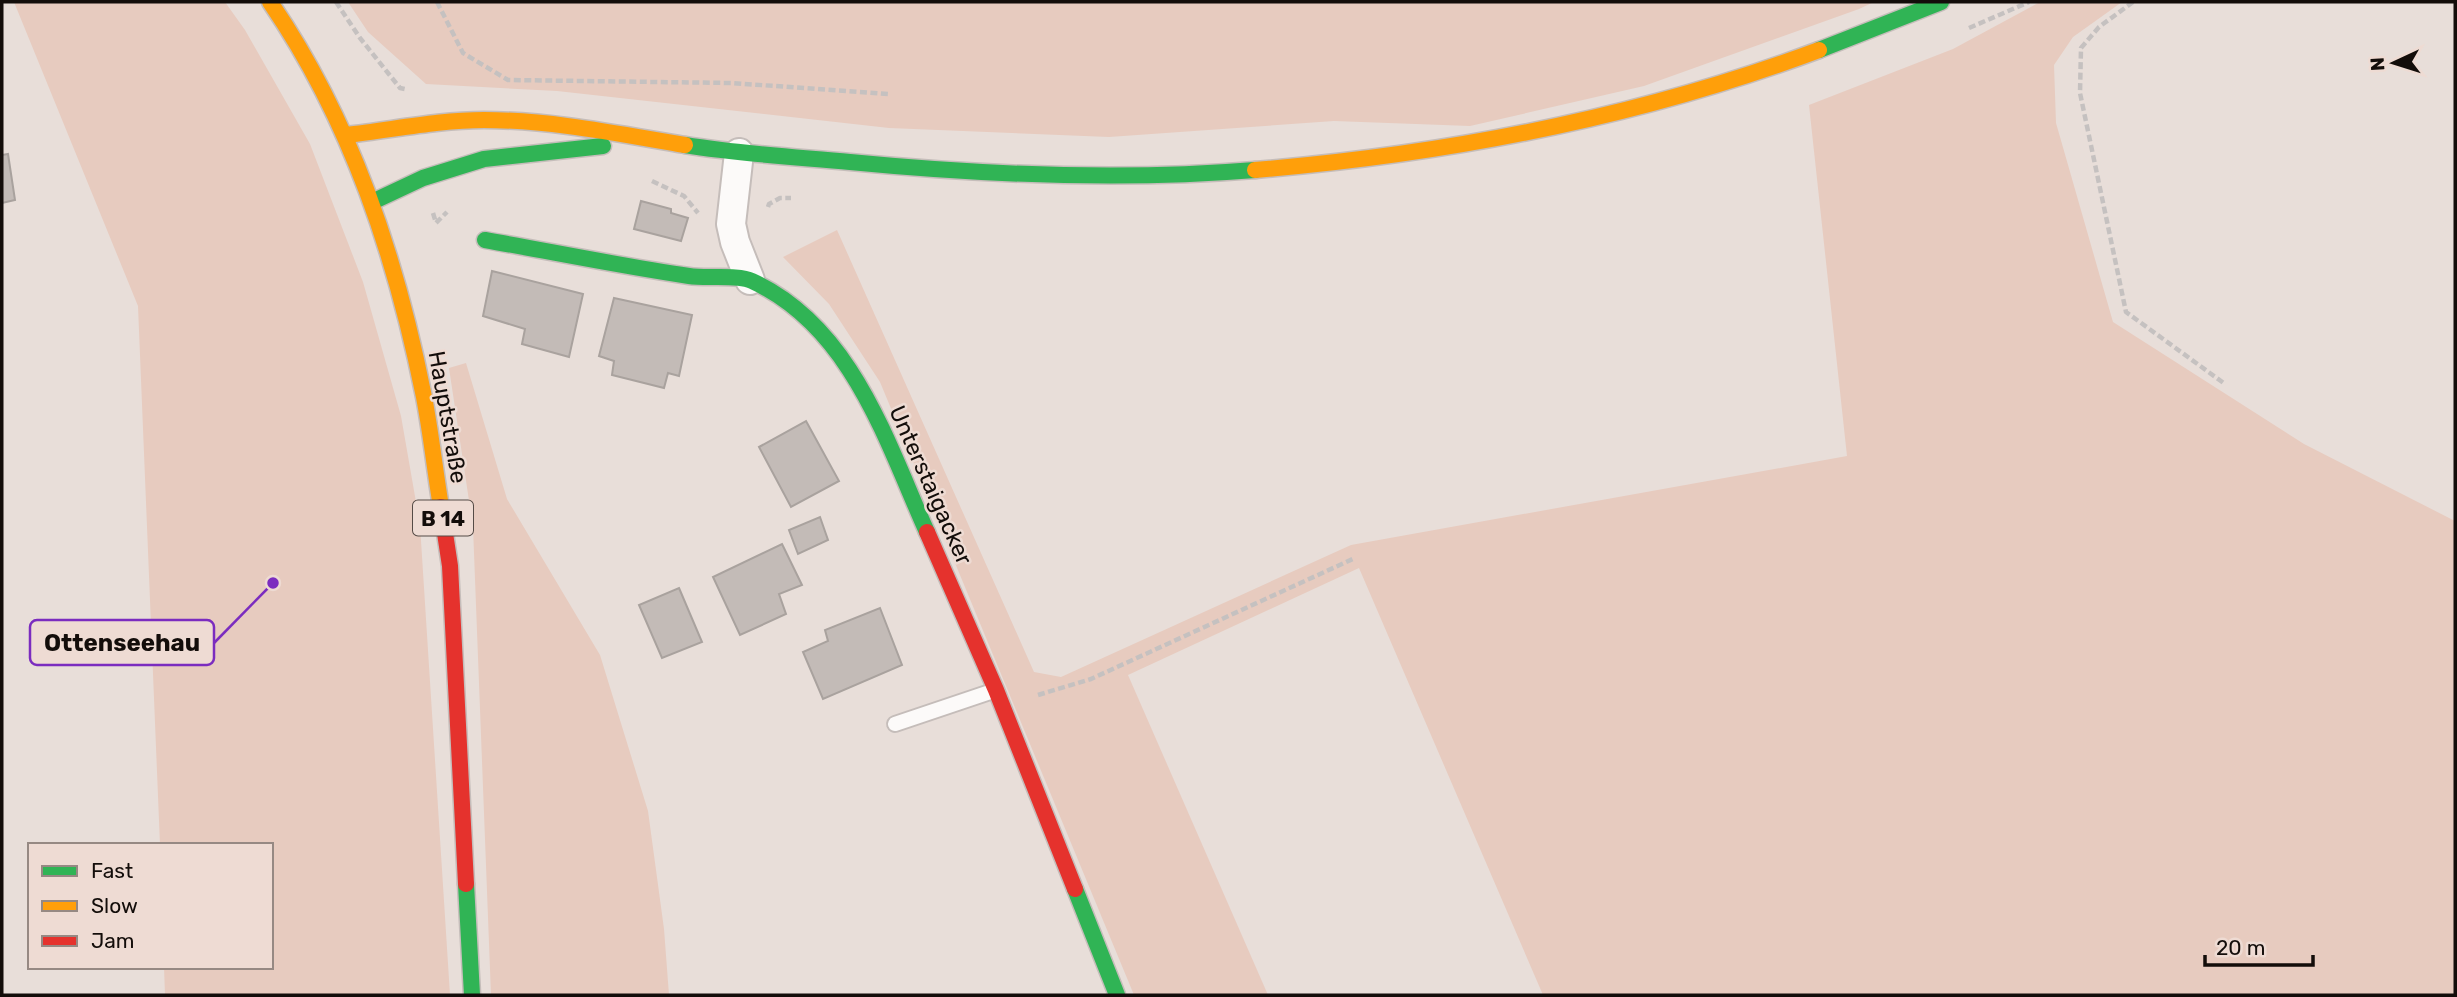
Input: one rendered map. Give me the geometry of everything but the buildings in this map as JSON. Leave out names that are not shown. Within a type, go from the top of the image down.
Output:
[{"type":"street","name":"Hauptstraße","points":[[270,2],[292,34],[346,135],[372,202],[397,284],[424,397],[450,566],[471,995]]},
{"type":"street","points":[[372,202],[423,178],[484,159],[602,146],[710,149],[955,172],[1083,176],[1195,174],[1355,161],[1462,145],[1553,127],[1689,94],[1858,35],[1941,2]]},
{"type":"street","points":[[346,135],[481,120],[595,128],[710,149]]},
{"type":"street","points":[[739,152],[731,224],[735,243],[750,280]]},
{"type":"street","name":"Unterstaigacker","points":[[485,240],[692,277],[750,280],[792,305],[841,356],[865,394],[996,690],[1117,995]]},
{"type":"lane","points":[[895,724],[996,690]]},
{"type":"path","points":[[336,2],[360,38],[400,88],[412,93]]},
{"type":"path","points":[[437,2],[463,53],[509,80],[732,83],[888,94]]},
{"type":"path","points":[[2133,2],[2099,27],[2081,48],[2080,93],[2126,312],[2225,384]]},
{"type":"path","points":[[996,690],[1038,695],[1091,679],[1354,558]]},
{"type":"shaded area","points":[[14,2],[225,2],[245,30],[310,144],[363,282],[401,416],[420,525],[450,995],[165,995],[164,969],[273,969],[273,843],[160,843],[138,306]]},
{"type":"shaded area","points":[[348,2],[1874,2],[1644,86],[1470,126],[1334,121],[1109,137],[889,128],[557,91],[426,84],[368,32]]},
{"type":"shaded area","points":[[2040,2],[2122,2],[2073,37],[2054,65],[2056,123],[2113,322],[2304,444],[2455,521],[2455,995],[1543,995],[1359,568],[1128,675],[1268,995],[1134,995],[880,382],[829,304],[783,257],[837,230],[1034,672],[1061,677],[1351,545],[1847,456],[1809,105],[1953,49]]},
{"type":"shaded area","points":[[466,363],[507,499],[600,655],[648,811],[664,929],[669,995],[491,995],[473,527],[449,368]]},
{"type":"traffic: fast","points":[[1819,50],[1941,2]]},
{"type":"traffic: fast","points":[[685,145],[901,167],[1002,173],[1103,176],[1255,170]]},
{"type":"traffic: fast","points":[[372,202],[423,178],[484,159],[603,146]]},
{"type":"traffic: fast","points":[[485,240],[689,276],[746,279],[787,301],[816,327],[841,357],[862,390],[927,532]]},
{"type":"traffic: fast","points":[[466,884],[472,995]]},
{"type":"traffic: fast","points":[[1075,889],[1117,995]]},
{"type":"traffic: slow","points":[[270,2],[299,47],[324,94],[367,191],[400,293],[413,345],[429,424],[441,507]]},
{"type":"traffic: slow","points":[[1255,170],[1399,154],[1541,129],[1681,95],[1819,50]]},
{"type":"traffic: slow","points":[[346,135],[484,120],[585,128],[685,145]]},
{"type":"traffic: jam","points":[[441,507],[450,566],[466,884]]},
{"type":"traffic: jam","points":[[927,532],[996,690],[1075,889]]},
{"type":"place","name":"Ottenseehau","points":[[273,583]]}]
